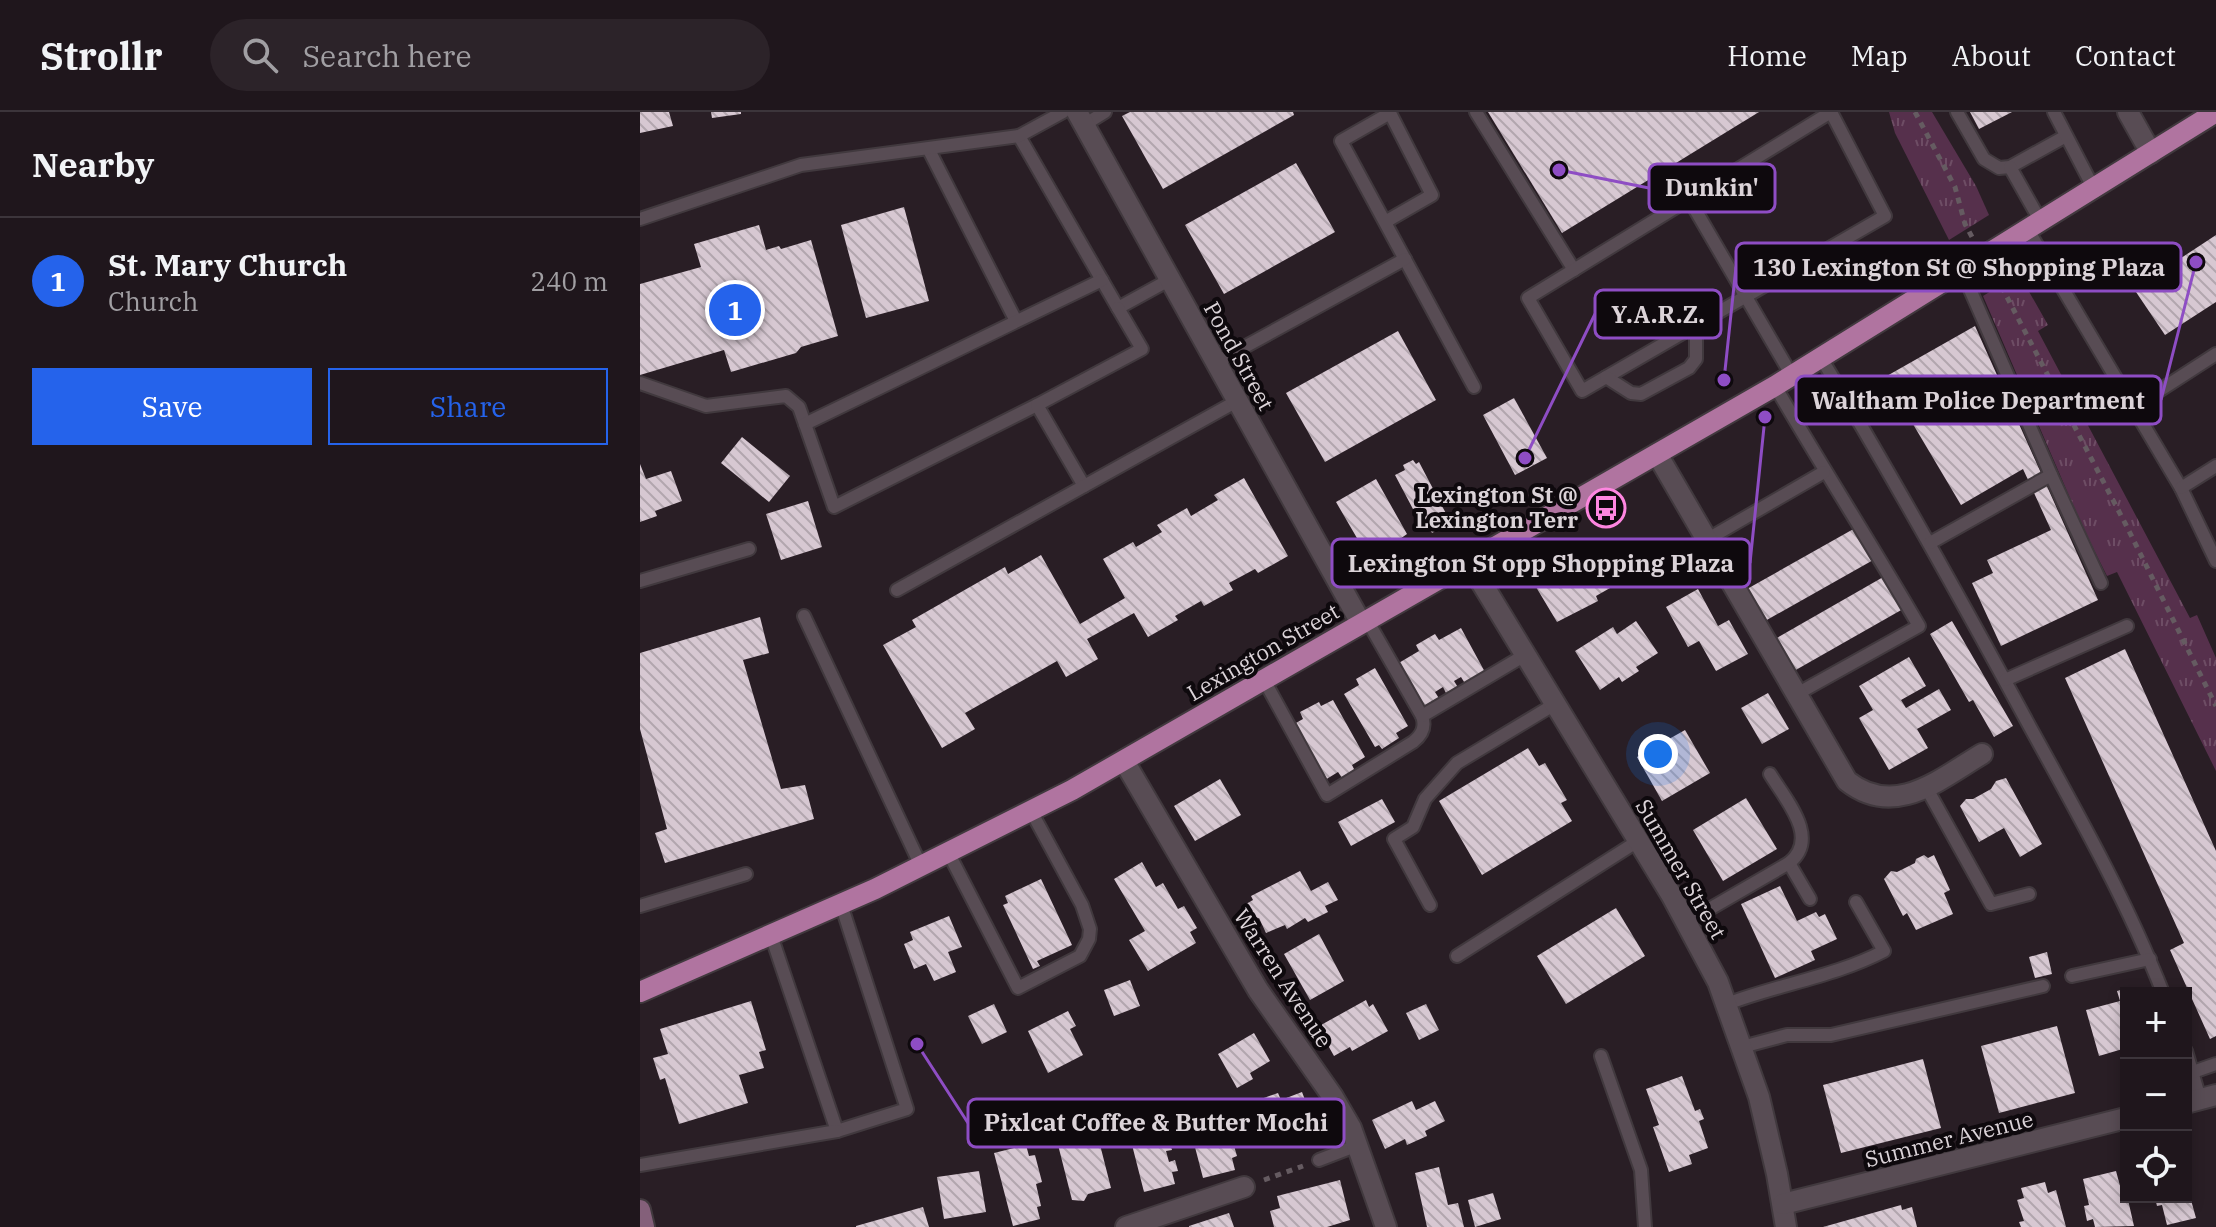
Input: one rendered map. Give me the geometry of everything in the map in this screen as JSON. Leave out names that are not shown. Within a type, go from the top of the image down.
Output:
[{"type":"main road","name":"Lexington Street","points":[[640,992],[921,866],[1124,761],[1783,381],[2210,114]]},
{"type":"street","points":[[2128,112],[2151,153]]},
{"type":"street","name":"Pond Street","points":[[1080,118],[1215,363],[1364,622]]},
{"type":"street","points":[[1657,454],[1840,772],[1855,788],[1879,796],[1903,797],[1982,754]]},
{"type":"street","name":"Summer Street","points":[[1469,562],[1687,922],[1727,1004],[1762,1109],[1786,1227]]},
{"type":"street","name":"Warren Avenue","points":[[1124,761],[1243,965],[1333,1097],[1358,1145],[1386,1227]]},
{"type":"street","name":"Summer Avenue","points":[[1783,1204],[2120,1120]]},
{"type":"street","points":[[1126,1227],[1244,1187]]},
{"type":"street","points":[[640,1210],[644,1227]]},
{"type":"lane","points":[[640,219],[801,165],[1019,136],[1063,112]]},
{"type":"lane","points":[[1080,118],[1105,112]]},
{"type":"lane","points":[[1476,112],[1574,270]]},
{"type":"lane","points":[[1831,112],[1885,216],[1582,391],[1528,298],[1689,199],[1831,112]]},
{"type":"lane","points":[[1957,112],[1984,159],[1994,167],[2010,167],[2066,136]]},
{"type":"lane","points":[[2054,112],[2094,189]]},
{"type":"lane","points":[[1385,222],[1432,195],[1390,113],[1341,141],[1474,387]]},
{"type":"lane","points":[[640,383],[706,406],[786,396],[799,407],[834,507],[1142,349],[1019,136]]},
{"type":"lane","points":[[929,150],[1016,321]]},
{"type":"lane","points":[[2010,167],[2034,226],[2181,488],[2216,561]]},
{"type":"lane","points":[[1689,199],[1746,296],[1824,472],[1860,525],[1919,626],[1795,695]]},
{"type":"lane","points":[[1215,363],[1405,259]]},
{"type":"lane","points":[[1962,271],[2101,583]]},
{"type":"lane","points":[[805,424],[1102,280]]},
{"type":"lane","points":[[1118,308],[1169,280]]},
{"type":"lane","points":[[1606,377],[1631,393],[1641,394],[1689,368],[1696,359],[1696,325]]},
{"type":"lane","points":[[2134,407],[2216,354]]},
{"type":"lane","points":[[1821,358],[1930,543],[2078,815],[2150,959],[2161,987]]},
{"type":"lane","points":[[897,590],[1237,401]]},
{"type":"lane","points":[[1037,405],[1084,486]]},
{"type":"lane","points":[[2181,488],[2216,466]]},
{"type":"lane","points":[[1708,539],[1824,472]]},
{"type":"lane","points":[[1930,543],[2051,475]]},
{"type":"lane","points":[[640,581],[749,549]]},
{"type":"lane","points":[[804,616],[921,866]]},
{"type":"lane","points":[[1264,680],[1327,795],[1417,738],[1423,729],[1422,716],[1364,622]]},
{"type":"lane","points":[[2005,680],[2127,626]]},
{"type":"lane","points":[[1422,716],[1525,655]]},
{"type":"lane","points":[[1430,905],[1394,839],[1413,827],[1425,799],[1457,763],[1555,704]]},
{"type":"lane","points":[[1687,922],[1789,863],[1804,845],[1802,831],[1770,774]]},
{"type":"lane","points":[[1926,787],[1991,904],[2029,894]]},
{"type":"lane","points":[[948,852],[1018,988],[1074,960],[1086,949],[1089,939],[1087,918],[1031,811]]},
{"type":"lane","points":[[1457,956],[1638,841]]},
{"type":"lane","points":[[1789,863],[1810,899]]},
{"type":"lane","points":[[640,906],[746,874]]},
{"type":"lane","points":[[1727,1004],[1843,970],[1884,951],[1856,902]]},
{"type":"lane","points":[[640,1165],[837,1131],[907,1109],[841,904]]},
{"type":"lane","points":[[771,935],[837,1131]]},
{"type":"lane","points":[[2072,976],[2150,959]]},
{"type":"lane","points":[[1742,1047],[1787,1035],[1831,1035],[2043,986]]},
{"type":"lane","points":[[1601,1056],[1641,1170],[1645,1227]]},
{"type":"lane","points":[[2189,1059],[2201,1099]]},
{"type":"lane","points":[[2193,1072],[2216,1064]]},
{"type":"lane","points":[[1319,1160],[1358,1145]]},
{"type":"path","points":[[1915,112],[1955,187],[1969,232]]},
{"type":"path","points":[[1999,281],[2216,706]]},
{"type":"path","points":[[1244,1187],[1319,1160]]},
{"type":"green space","points":[[1889,112],[1932,112],[1976,186],[1989,215],[1949,240],[1895,133]]},
{"type":"green space","points":[[2019,274],[2048,325],[2038,331],[2190,618],[2197,615],[2216,658],[2216,771],[2117,572],[2107,576],[2082,526],[1983,296]]},
{"type":"building","points":[[640,112],[669,112],[673,126],[640,133]]},
{"type":"building","points":[[711,112],[741,112],[741,114],[712,118]]},
{"type":"building","points":[[1130,112],[1293,112],[1294,115],[1163,189],[1122,116]]},
{"type":"building","points":[[1488,112],[1759,112],[1562,233]]},
{"type":"building","points":[[1970,112],[2012,112],[1979,129]]},
{"type":"building","points":[[1296,163],[1335,232],[1224,294],[1185,225]]},
{"type":"building","points":[[904,207],[929,301],[866,318],[841,225]]},
{"type":"building","points":[[759,225],[766,250],[811,240],[838,336],[801,347],[796,353],[731,372],[724,350],[640,375],[640,284],[701,267],[694,244]]},
{"type":"building","points":[[2216,235],[2216,302],[2165,335],[2134,289]]},
{"type":"building","points":[[1975,326],[2098,600],[2001,646],[1972,583],[1993,573],[1987,560],[2051,530],[2023,469],[1961,505],[1885,377]]},
{"type":"building","points":[[1398,331],[1436,400],[1325,462],[1286,393]]},
{"type":"building","points":[[1514,398],[1547,458],[1515,475],[1483,415]]},
{"type":"building","points":[[742,437],[790,476],[769,502],[721,463]]},
{"type":"building","points":[[1413,460],[1416,464],[1419,462],[1451,523],[1432,533],[1428,525],[1423,528],[1395,475],[1405,470],[1403,465]]},
{"type":"building","points":[[640,464],[646,479],[671,471],[682,501],[655,511],[657,516],[640,522]]},
{"type":"building","points":[[1244,478],[1288,556],[1258,573],[1255,569],[1229,583],[1233,590],[1204,606],[1201,601],[1175,616],[1178,620],[1148,637],[1134,613],[1087,639],[1098,659],[1066,677],[1057,661],[965,713],[975,729],[942,748],[883,645],[916,627],[912,620],[1005,567],[1008,574],[1041,555],[1080,624],[1125,598],[1103,559],[1133,542],[1136,547],[1162,532],[1157,525],[1187,508],[1191,516],[1218,500],[1214,495]]},
{"type":"building","points":[[1376,479],[1407,534],[1397,541],[1402,549],[1383,559],[1378,551],[1368,557],[1336,502]]},
{"type":"building","points":[[808,501],[822,547],[781,560],[766,514]]},
{"type":"building","points":[[1857,527],[1875,559],[1765,621],[1747,589]]},
{"type":"building","points":[[1599,553],[1617,584],[1596,596],[1598,601],[1557,622],[1536,587],[1560,573],[1558,569],[1574,560],[1578,565]]},
{"type":"building","points":[[1885,576],[1903,609],[1794,671],[1775,639]]},
{"type":"building","points":[[1698,589],[1718,626],[1729,620],[1748,654],[1716,671],[1699,641],[1688,647],[1666,607]]},
{"type":"building","points":[[760,617],[769,653],[743,660],[781,789],[805,785],[814,819],[665,863],[655,833],[667,829],[640,729],[640,653]]},
{"type":"building","points":[[1636,621],[1658,653],[1636,667],[1639,671],[1622,682],[1619,677],[1600,690],[1575,651],[1613,627],[1617,634]]},
{"type":"building","points":[[1952,621],[2013,726],[1994,737],[1973,700],[1969,702],[1930,634]]},
{"type":"building","points":[[1461,628],[1486,674],[1466,685],[1461,677],[1454,681],[1459,689],[1447,695],[1443,687],[1435,692],[1440,700],[1422,710],[1397,664],[1419,651],[1416,645],[1435,634],[1439,640]]},
{"type":"building","points":[[2125,649],[2216,851],[2216,1036],[2210,1039],[2192,999],[2192,987],[2187,987],[2170,950],[2184,943],[2065,678]]},
{"type":"building","points":[[1909,657],[1926,686],[1901,700],[1906,708],[1939,689],[1951,710],[1917,729],[1928,748],[1889,770],[1859,718],[1873,710],[1859,686]]},
{"type":"building","points":[[1375,668],[1408,726],[1396,733],[1399,738],[1382,749],[1379,745],[1375,747],[1344,694],[1359,685],[1356,679]]},
{"type":"building","points":[[1768,693],[1789,729],[1762,744],[1741,708]]},
{"type":"building","points":[[1333,700],[1365,757],[1352,765],[1355,771],[1342,778],[1338,772],[1325,780],[1294,724],[1303,719],[1300,712],[1319,702],[1321,706]]},
{"type":"building","points":[[1685,730],[1710,773],[1662,801],[1637,757]]},
{"type":"building","points":[[1528,748],[1539,766],[1545,763],[1567,800],[1561,803],[1572,821],[1482,875],[1439,801]]},
{"type":"building","points":[[2006,778],[2042,844],[2020,857],[2004,828],[1979,842],[1960,806],[1966,799],[1973,799],[1991,789],[1996,781]]},
{"type":"building","points":[[1220,779],[1241,815],[1195,841],[1174,806]]},
{"type":"building","points":[[1746,798],[1777,849],[1723,881],[1693,830]]},
{"type":"building","points":[[1382,799],[1395,822],[1351,846],[1338,822]]},
{"type":"building","points":[[1924,855],[1928,858],[1934,855],[1950,890],[1944,893],[1953,914],[1916,930],[1907,913],[1903,916],[1884,879],[1891,871],[1897,872]]},
{"type":"building","points":[[1142,862],[1156,887],[1163,883],[1178,909],[1184,906],[1197,928],[1190,932],[1196,943],[1148,971],[1129,940],[1145,931],[1114,879]]},
{"type":"building","points":[[1300,871],[1311,891],[1328,882],[1338,900],[1325,906],[1328,912],[1308,922],[1305,918],[1287,929],[1285,925],[1266,933],[1259,918],[1253,921],[1246,904],[1253,900],[1251,896]]},
{"type":"building","points":[[1041,879],[1072,945],[1037,961],[1040,966],[1033,969],[1003,905],[1008,903],[1005,896]]},
{"type":"building","points":[[1780,886],[1797,921],[1816,912],[1819,917],[1825,914],[1837,939],[1811,951],[1815,960],[1775,978],[1741,904]]},
{"type":"building","points":[[1616,908],[1645,956],[1566,1004],[1537,956]]},
{"type":"building","points":[[949,916],[962,947],[948,952],[956,972],[934,981],[926,964],[914,969],[904,944],[913,940],[910,932]]},
{"type":"building","points":[[1319,934],[1344,981],[1310,1000],[1284,954]]},
{"type":"building","points":[[2047,952],[2052,974],[2035,978],[2029,957]]},
{"type":"building","points":[[1130,980],[1140,1006],[1114,1016],[1104,990]]},
{"type":"building","points":[[1366,1000],[1369,1007],[1373,1004],[1388,1031],[1352,1051],[1350,1047],[1334,1056],[1325,1040],[1320,1043],[1312,1030]]},
{"type":"building","points":[[751,1001],[766,1050],[759,1052],[764,1068],[739,1075],[748,1103],[679,1124],[665,1078],[660,1080],[653,1058],[668,1054],[660,1029]]},
{"type":"building","points":[[2120,1001],[2120,1050],[2099,1056],[2086,1010]]},
{"type":"building","points":[[994,1004],[1007,1032],[982,1044],[968,1016]]},
{"type":"building","points":[[1426,1004],[1439,1030],[1419,1040],[1406,1013]]},
{"type":"building","points":[[1068,1011],[1076,1026],[1070,1029],[1083,1055],[1048,1073],[1028,1031]]},
{"type":"building","points":[[2057,1026],[2075,1093],[1999,1113],[1981,1046]]},
{"type":"building","points":[[1254,1033],[1270,1061],[1250,1073],[1253,1079],[1237,1088],[1218,1054]]},
{"type":"building","points":[[1923,1059],[1941,1128],[1841,1153],[1823,1085]]},
{"type":"building","points":[[1682,1076],[1695,1111],[1700,1109],[1704,1119],[1699,1121],[1708,1148],[1689,1155],[1692,1164],[1669,1172],[1653,1127],[1659,1125],[1646,1089]]},
{"type":"building","points":[[1302,1092],[1312,1118],[1270,1135],[1260,1110],[1264,1109],[1261,1099],[1278,1093],[1281,1100]]},
{"type":"building","points":[[1412,1101],[1416,1110],[1435,1101],[1445,1121],[1425,1131],[1427,1136],[1407,1145],[1405,1139],[1385,1149],[1372,1120]]},
{"type":"building","points":[[1220,1116],[1224,1129],[1230,1127],[1233,1137],[1227,1139],[1229,1147],[1234,1146],[1237,1156],[1232,1158],[1235,1170],[1203,1178],[1189,1124]]},
{"type":"building","points":[[1095,1125],[1111,1188],[1088,1194],[1084,1201],[1072,1200],[1056,1137]]},
{"type":"building","points":[[1160,1129],[1164,1144],[1170,1142],[1172,1150],[1166,1151],[1169,1162],[1175,1160],[1178,1171],[1172,1172],[1175,1184],[1144,1192],[1130,1137]]},
{"type":"building","points":[[1026,1145],[1029,1156],[1035,1155],[1042,1182],[1036,1184],[1041,1206],[1037,1207],[1040,1219],[1013,1226],[994,1153]]},
{"type":"building","points":[[1439,1167],[1448,1205],[1458,1203],[1464,1227],[1427,1227],[1415,1173]]},
{"type":"building","points":[[979,1171],[986,1212],[944,1219],[937,1177]]},
{"type":"building","points":[[2116,1171],[2120,1203],[2129,1203],[2134,1226],[2095,1227],[2093,1219],[2087,1221],[2084,1206],[2089,1205],[2083,1179]]},
{"type":"building","points":[[1340,1180],[1350,1220],[1327,1227],[1274,1227],[1270,1211],[1280,1208],[1277,1196]]},
{"type":"building","points":[[2045,1182],[2048,1193],[2056,1190],[2066,1227],[2021,1227],[2019,1222],[2024,1221],[2017,1200],[2024,1198],[2021,1188]]},
{"type":"building","points":[[1493,1193],[1501,1219],[1475,1227],[1468,1200]]},
{"type":"building","points":[[2156,1203],[2192,1203],[2196,1218],[2167,1225],[2162,1205],[2157,1206]]},
{"type":"building","points":[[1901,1205],[1902,1210],[1912,1207],[1917,1227],[1823,1227]]},
{"type":"building","points":[[923,1207],[929,1227],[856,1227],[856,1226]]},
{"type":"building","points":[[1229,1213],[1234,1227],[1189,1227],[1189,1226]]},
{"type":"place","name":"Dunkin'","points":[[1559,170]]},
{"type":"place","name":"Waltham Police Department","points":[[2196,262]]},
{"type":"place","name":"St. Mary Church","points":[[735,310]]},
{"type":"place","name":"130 Lexington St @ Shopping Plaza","points":[[1724,380]]},
{"type":"place","name":"Lexington St opp Shopping Plaza","points":[[1765,417]]},
{"type":"place","name":"Y.A.R.Z.","points":[[1525,458]]},
{"type":"place","name":"Lexington St @ Lexington Terr","points":[[1606,508]]},
{"type":"place","name":"Pixlcat Coffee & Butter Mochi","points":[[917,1044]]}]
